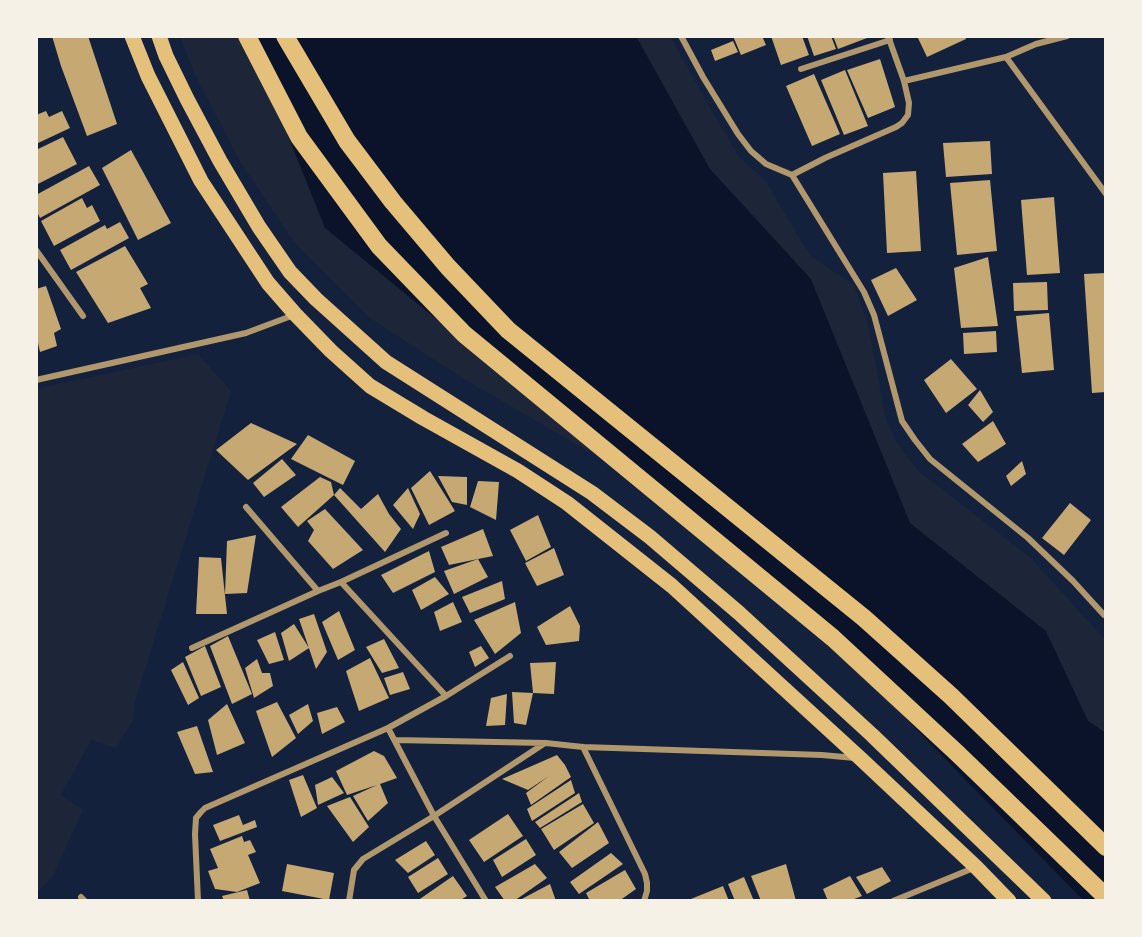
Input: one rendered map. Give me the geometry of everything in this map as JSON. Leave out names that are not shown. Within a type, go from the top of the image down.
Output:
[{"type":"highway","points":[[247,36],[299,137],[379,246],[464,334],[833,638],[957,753],[1106,897]]},
{"type":"highway","points":[[285,36],[347,141],[393,202],[448,267],[508,330],[864,618],[951,696],[1106,848]]},
{"type":"main road","points":[[132,36],[148,76],[201,181],[268,283],[331,351],[370,386],[518,471],[567,503],[608,534],[672,586],[861,759],[1009,901]]},
{"type":"main road","points":[[159,36],[187,99],[259,227],[290,272],[316,299],[386,362],[592,493],[650,537],[739,613],[872,735],[1044,901]]},
{"type":"street","points":[[681,36],[738,134],[751,151],[766,164],[792,175],[864,292],[874,315],[902,421],[915,440],[930,459],[1029,538],[1105,615]]},
{"type":"street","points":[[1033,36],[1036,44]]},
{"type":"street","points":[[904,81],[1006,57],[1036,44],[1067,36]]},
{"type":"street","points":[[792,175],[896,127],[908,115],[909,103],[904,81],[889,38],[801,69]]},
{"type":"street","points":[[1006,57],[1106,194]]},
{"type":"street","points":[[37,253],[83,316]]},
{"type":"street","points":[[36,380],[246,333],[295,314]]},
{"type":"street","points":[[246,507],[318,591]]},
{"type":"street","points":[[192,648],[446,533]]},
{"type":"street","points":[[341,582],[446,696]]},
{"type":"street","points":[[198,901],[196,818],[205,808],[388,728],[446,696],[510,656]]},
{"type":"street","points":[[388,728],[434,816],[486,901]]},
{"type":"street","points":[[395,740],[546,743],[583,747],[822,755],[861,759]]},
{"type":"street","points":[[349,901],[354,870],[363,859],[546,743]]},
{"type":"street","points":[[583,747],[645,874],[647,891],[644,901]]},
{"type":"street","points":[[893,901],[976,867]]},
{"type":"shaded area","points":[[180,36],[670,36],[740,158],[766,181],[812,257],[854,285],[869,328],[885,416],[895,440],[918,471],[1031,558],[1106,641],[1106,901],[1015,824],[804,624],[619,469],[464,379],[370,318],[294,242],[239,160],[193,70]]},
{"type":"shaded area","points":[[248,36],[636,36],[710,169],[811,279],[910,523],[1046,631],[1088,721],[1106,733],[1106,901],[1084,901],[833,644],[325,228]]},
{"type":"shaded area","points":[[198,354],[231,391],[135,702],[133,720],[116,748],[91,740],[61,795],[83,810],[53,876],[36,893],[36,389]]},
{"type":"building","points":[[52,36],[88,36],[117,124],[87,136]]},
{"type":"building","points":[[733,36],[762,36],[766,45],[741,55]]},
{"type":"building","points":[[771,36],[802,36],[809,55],[781,65]]},
{"type":"building","points":[[807,36],[831,36],[836,49],[814,56]]},
{"type":"building","points":[[833,36],[866,36],[867,38],[838,49]]},
{"type":"building","points":[[917,36],[965,36],[966,39],[927,57]]},
{"type":"building","points":[[733,41],[738,52],[715,61],[711,50]]},
{"type":"building","points":[[880,59],[895,107],[868,118],[847,70]]},
{"type":"building","points":[[845,70],[868,126],[844,135],[821,80]]},
{"type":"building","points":[[814,74],[840,134],[812,146],[786,86]]},
{"type":"building","points":[[46,111],[49,117],[62,111],[70,128],[36,144],[36,115]]},
{"type":"building","points":[[63,137],[77,164],[36,185],[36,150]]},
{"type":"building","points":[[990,141],[992,174],[946,177],[943,143]]},
{"type":"building","points":[[131,150],[171,223],[138,240],[102,168]]},
{"type":"building","points":[[89,166],[100,185],[40,218],[36,210],[36,195]]},
{"type":"building","points":[[916,171],[921,251],[887,253],[883,173]]},
{"type":"building","points":[[990,180],[997,251],[957,255],[950,183]]},
{"type":"building","points":[[1054,197],[1060,273],[1027,275],[1021,200]]},
{"type":"building","points":[[82,198],[87,208],[92,205],[100,221],[54,246],[41,221]]},
{"type":"building","points":[[120,222],[129,238],[71,270],[60,250],[105,225],[107,229]]},
{"type":"building","points":[[125,246],[148,284],[140,288],[151,308],[108,323],[76,272]]},
{"type":"building","points":[[988,257],[998,326],[961,328],[954,268]]},
{"type":"building","points":[[896,268],[917,300],[888,316],[871,280]]},
{"type":"building","points":[[1106,273],[1106,392],[1092,393],[1084,274]]},
{"type":"building","points":[[1047,282],[1048,310],[1014,311],[1013,283]]},
{"type":"building","points":[[46,286],[61,329],[54,333],[57,346],[40,352],[36,334],[36,289]]},
{"type":"building","points":[[1049,313],[1054,370],[1022,373],[1016,316]]},
{"type":"building","points":[[996,331],[997,352],[964,354],[963,333]]},
{"type":"building","points":[[951,359],[977,389],[946,413],[924,380]]},
{"type":"building","points":[[980,390],[993,412],[983,422],[968,405]]},
{"type":"building","points":[[993,421],[1006,444],[978,462],[962,444]]},
{"type":"building","points":[[251,423],[297,444],[248,480],[216,450]]},
{"type":"building","points":[[308,435],[355,461],[343,485],[291,459]]},
{"type":"building","points":[[282,459],[296,475],[264,497],[253,483]]},
{"type":"building","points":[[1022,461],[1026,474],[1011,486],[1006,476]]},
{"type":"building","points":[[430,471],[455,511],[429,525],[411,488]]},
{"type":"building","points":[[438,476],[467,477],[467,505],[452,502]]},
{"type":"building","points":[[320,477],[331,482],[334,495],[298,527],[281,507]]},
{"type":"building","points":[[478,481],[499,482],[496,520],[470,507]]},
{"type":"building","points":[[340,488],[361,509],[378,494],[401,529],[385,552],[334,495]]},
{"type":"building","points":[[408,488],[420,514],[413,529],[393,505]]},
{"type":"building","points":[[1070,503],[1091,520],[1064,555],[1042,538]]},
{"type":"building","points":[[325,509],[363,550],[333,569],[308,541],[314,530],[307,521]]},
{"type":"building","points":[[538,515],[551,547],[526,561],[510,530]]},
{"type":"building","points":[[483,529],[493,556],[449,565],[441,547]]},
{"type":"building","points":[[256,535],[247,593],[225,594],[227,541]]},
{"type":"building","points":[[554,548],[564,575],[537,586],[525,563]]},
{"type":"building","points":[[429,551],[435,572],[393,593],[381,575]]},
{"type":"building","points":[[199,557],[221,558],[227,614],[196,614]]},
{"type":"building","points":[[478,559],[488,577],[454,594],[444,571]]},
{"type":"building","points":[[435,577],[449,594],[421,610],[412,590]]},
{"type":"building","points":[[502,581],[505,599],[470,613],[462,597]]},
{"type":"building","points":[[453,602],[462,622],[440,631],[434,612]]},
{"type":"building","points":[[515,602],[521,633],[495,654],[474,620]]},
{"type":"building","points":[[570,606],[580,626],[579,641],[546,645],[537,627]]},
{"type":"building","points":[[339,611],[355,650],[338,660],[322,622]]},
{"type":"building","points":[[314,614],[327,652],[316,669],[299,619]]},
{"type":"building","points":[[294,624],[309,648],[289,661],[281,633]]},
{"type":"building","points":[[275,632],[284,660],[269,664],[257,640]]},
{"type":"building","points":[[228,636],[252,694],[232,704],[210,646]]},
{"type":"building","points":[[384,639],[399,668],[382,673],[366,647]]},
{"type":"building","points":[[205,646],[221,687],[201,696],[185,657]]},
{"type":"building","points":[[481,646],[489,658],[475,667],[469,652]]},
{"type":"building","points":[[370,658],[389,698],[359,711],[346,671]]},
{"type":"building","points":[[257,659],[262,673],[270,673],[273,686],[254,698],[245,668]]},
{"type":"building","points":[[183,662],[199,698],[188,705],[171,670]]},
{"type":"building","points":[[556,662],[554,694],[533,693],[530,663]]},
{"type":"building","points":[[403,672],[410,689],[390,695],[384,678]]},
{"type":"building","points":[[512,692],[533,693],[526,725],[514,723]]},
{"type":"building","points":[[507,694],[505,725],[486,726],[491,698]]},
{"type":"building","points":[[277,702],[296,738],[272,757],[256,711]]},
{"type":"building","points":[[227,704],[245,743],[217,755],[208,720]]},
{"type":"building","points":[[308,704],[313,721],[298,734],[289,715]]},
{"type":"building","points":[[337,707],[345,722],[322,734],[317,713]]},
{"type":"building","points":[[197,726],[213,772],[195,774],[177,732]]},
{"type":"building","points":[[374,751],[384,756],[397,778],[380,784],[388,803],[368,821],[353,796],[377,785],[347,795],[336,771]]},
{"type":"building","points":[[557,755],[571,777],[531,805],[526,793],[549,776],[528,790],[502,779]]},
{"type":"building","points":[[303,775],[317,808],[301,817],[289,780]]},
{"type":"building","points":[[332,777],[344,793],[318,805],[315,785]]},
{"type":"building","points":[[571,780],[575,793],[532,821],[527,809]]},
{"type":"building","points":[[579,793],[582,802],[540,828],[535,822]]},
{"type":"building","points":[[350,797],[369,827],[353,842],[327,806]]},
{"type":"building","points":[[583,804],[594,823],[554,850],[541,829]]},
{"type":"building","points":[[508,814],[523,836],[484,862],[469,840]]},
{"type":"building","points":[[239,815],[243,825],[255,820],[257,827],[220,841],[213,825]]},
{"type":"building","points":[[598,822],[609,843],[572,868],[559,852]]},
{"type":"building","points":[[242,836],[244,842],[250,840],[256,852],[248,855],[260,883],[237,892],[215,889],[208,871],[218,868],[210,849]]},
{"type":"building","points":[[526,839],[536,855],[502,877],[493,860]]},
{"type":"building","points":[[426,841],[435,855],[408,873],[395,860]]},
{"type":"building","points":[[611,853],[623,864],[579,894],[570,882]]},
{"type":"building","points":[[438,858],[448,874],[418,893],[408,877]]},
{"type":"building","points":[[287,864],[334,873],[329,900],[282,891]]},
{"type":"building","points":[[535,864],[547,878],[514,901],[505,901],[495,887]]},
{"type":"building","points":[[786,864],[796,901],[761,901],[751,876]]},
{"type":"building","points":[[882,867],[891,881],[867,894],[856,877]]},
{"type":"building","points":[[625,870],[636,889],[619,901],[590,901],[586,893]]},
{"type":"building","points":[[453,876],[467,896],[459,901],[417,901]]},
{"type":"building","points":[[850,876],[862,896],[849,901],[828,901],[823,889]]},
{"type":"building","points":[[744,877],[754,901],[735,901],[728,884]]},
{"type":"building","points":[[550,884],[556,901],[518,901]]},
{"type":"building","points":[[723,886],[729,901],[686,901]]},
{"type":"building","points":[[247,890],[250,901],[224,901],[222,896]]}]
